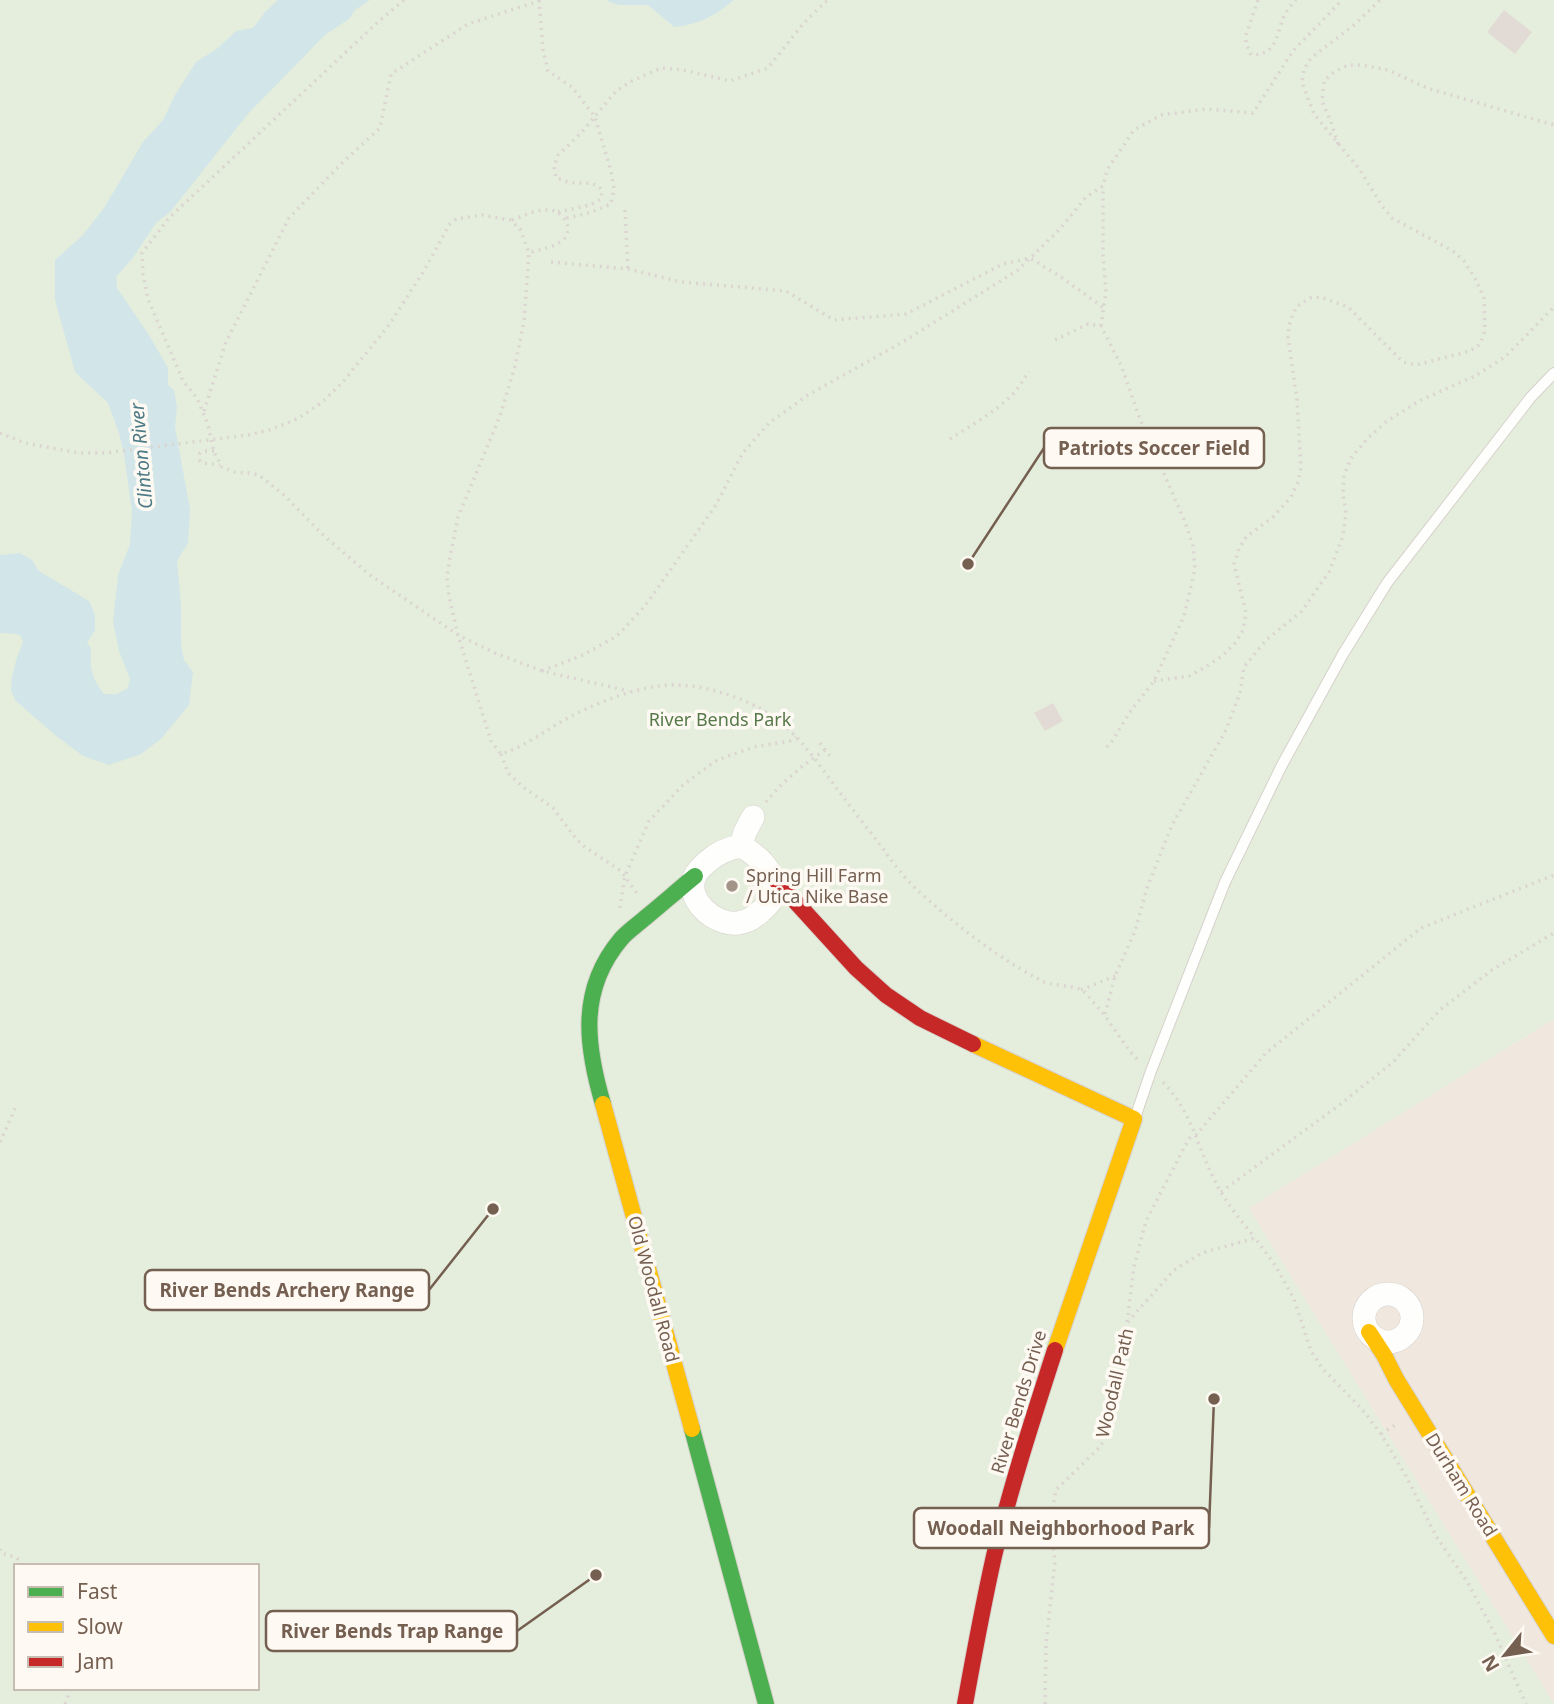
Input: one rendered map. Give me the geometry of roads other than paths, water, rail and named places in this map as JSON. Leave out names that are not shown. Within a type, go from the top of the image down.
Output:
[{"type":"street","points":[[753,817],[741,846],[759,859],[856,968],[886,995],[920,1018],[1134,1119]]},
{"type":"street","name":"Old Woodall Road","points":[[741,846],[718,853],[622,938],[604,964],[595,986],[590,1002],[588,1039],[591,1059],[766,1704]]},
{"type":"street","points":[[695,876],[694,893],[699,904],[706,913],[727,923],[747,920],[768,904],[775,894],[773,877]]},
{"type":"street","points":[[670,897],[686,897],[699,904]]},
{"type":"street","points":[[768,904],[793,898]]},
{"type":"street","name":"River Bends Drive","points":[[965,1704],[1003,1518],[1055,1349],[1134,1119]]},
{"type":"street","points":[[1391,1365],[1398,1347],[1408,1331],[1411,1324],[1411,1309],[1400,1297],[1392,1294],[1384,1294],[1370,1302],[1364,1317],[1368,1332],[1381,1341],[1388,1342],[1396,1341],[1408,1331]]},
{"type":"street","name":"Durham Road","points":[[1368,1332],[1391,1365],[1396,1380],[1554,1636]]},
{"type":"lane","points":[[1134,1119],[1225,882],[1282,765],[1343,653],[1387,583],[1531,397],[1554,373]]},
{"type":"water","name":"Clinton River","points":[[278,0],[370,0],[355,10],[349,19],[325,35],[247,115],[171,211],[156,223],[132,259],[116,277],[117,288],[168,368],[168,385],[174,390],[177,407],[175,427],[190,509],[188,543],[177,561],[181,645],[184,660],[193,672],[189,705],[161,739],[141,754],[109,765],[83,756],[16,701],[11,691],[12,676],[23,642],[21,636],[16,634],[0,633],[0,555],[20,553],[32,560],[39,571],[89,601],[95,615],[95,630],[87,643],[91,648],[94,678],[104,694],[117,694],[128,688],[130,679],[119,651],[113,622],[118,575],[130,544],[132,511],[124,454],[108,403],[75,372],[55,300],[55,260],[83,235],[104,208],[143,142],[163,120],[196,62],[218,48],[236,31],[253,28]]},
{"type":"water","points":[[608,0],[734,0],[706,19],[674,27],[648,5],[619,5]]},
{"type":"place","name":"Patriots Soccer Field","points":[[968,564]]},
{"type":"place","name":"Spring Hill Farm / Utica Nike Base","points":[[732,886]]},
{"type":"place","name":"River Bends Archery Range","points":[[493,1209]]},
{"type":"place","name":"Woodall Neighborhood Park","points":[[1214,1399]]},
{"type":"place","name":"River Bends Trap Range","points":[[596,1575]]},
{"type":"park label","name":"River Bends Park","points":[[720,720]]}]
